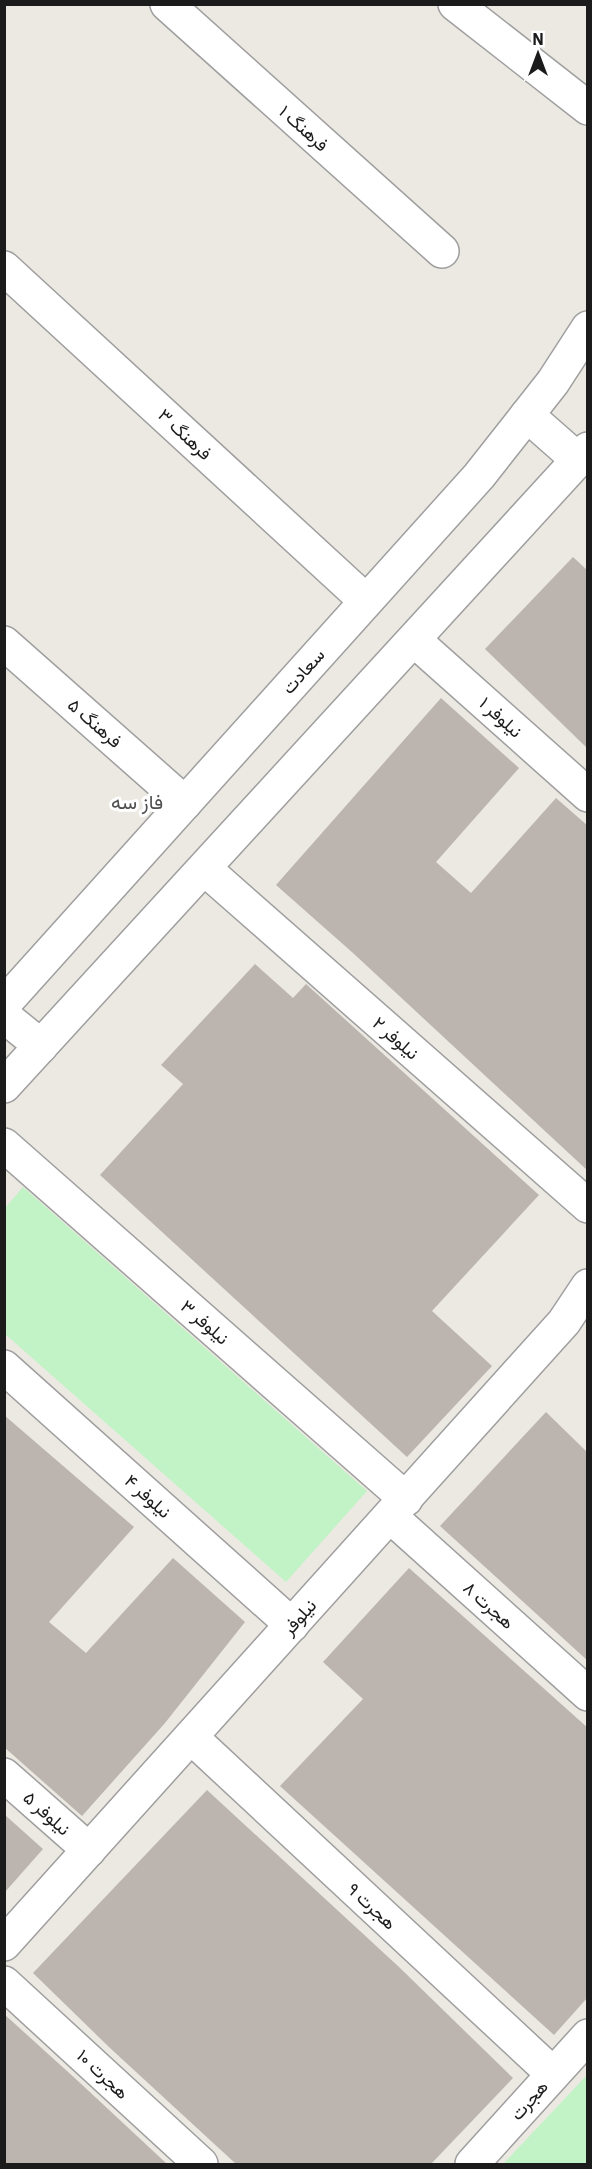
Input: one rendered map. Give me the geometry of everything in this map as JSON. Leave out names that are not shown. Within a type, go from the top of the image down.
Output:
[{"type":"street","name":"فرهنگ ۱","points":[[167,4],[442,251]]},
{"type":"street","points":[[455,4],[588,108]]},
{"type":"street","name":"فرهنگ ۳","points":[[4,268],[366,601]]},
{"type":"street","name":"سعادت","points":[[4,1004],[479,476],[553,382],[588,328]]},
{"type":"street","points":[[4,1086],[205,869],[582,454],[527,415]]},
{"type":"street","name":"نیلوفر ۱","points":[[414,640],[588,795]]},
{"type":"street","name":"فرهنگ ۵","points":[[4,643],[185,803]]},
{"type":"street","name":"نیلوفر ۲","points":[[205,869],[588,1206]]},
{"type":"street","points":[[4,1016],[41,1046]]},
{"type":"street","name":"نیلوفر ۳","points":[[4,1145],[398,1508]]},
{"type":"street","name":"نیلوفر","points":[[4,1944],[564,1322],[588,1286]]},
{"type":"street","name":"نیلوفر ۴","points":[[4,1367],[292,1625]]},
{"type":"street","name":"هجرت ۸","points":[[398,1508],[588,1694]]},
{"type":"street","name":"هجرت ۹","points":[[191,1737],[553,2074]]},
{"type":"street","name":"نیلوفر ۵","points":[[4,1775],[89,1850]]},
{"type":"street","name":"هجرت ۱۰","points":[[4,1983],[201,2164]]},
{"type":"street","name":"هجرت","points":[[472,2164],[588,2036]]},
{"type":"green space","points":[[23,1187],[367,1491],[286,1582],[5,1334],[5,1208]]},
{"type":"green space","points":[[587,2075],[587,2164],[503,2164]]},
{"type":"building","points":[[573,557],[588,571],[588,749],[485,649]]},
{"type":"building","points":[[441,698],[519,768],[436,862],[471,893],[556,798],[588,826],[588,1171],[353,953],[276,885]]},
{"type":"building","points":[[255,964],[293,998],[306,984],[539,1195],[432,1311],[492,1366],[407,1457],[100,1175],[183,1084],[161,1065]]},
{"type":"building","points":[[546,1412],[586,1451],[588,1449],[588,1661],[440,1526]]},
{"type":"building","points":[[4,1415],[134,1527],[49,1622],[86,1653],[173,1558],[245,1622],[165,1723],[82,1816],[4,1747]]},
{"type":"building","points":[[409,1568],[588,1728],[588,1997],[554,2035],[280,1786],[363,1699],[323,1662]]},
{"type":"building","points":[[207,1790],[399,1967],[513,2078],[431,2164],[236,2164],[110,2048],[33,1973]]},
{"type":"building","points":[[5,1815],[43,1849],[5,1892]]},
{"type":"building","points":[[4,2014],[78,2081],[167,2164],[4,2164]]},
{"type":"district","name":"فاز سه","points":[[137,801]]}]
